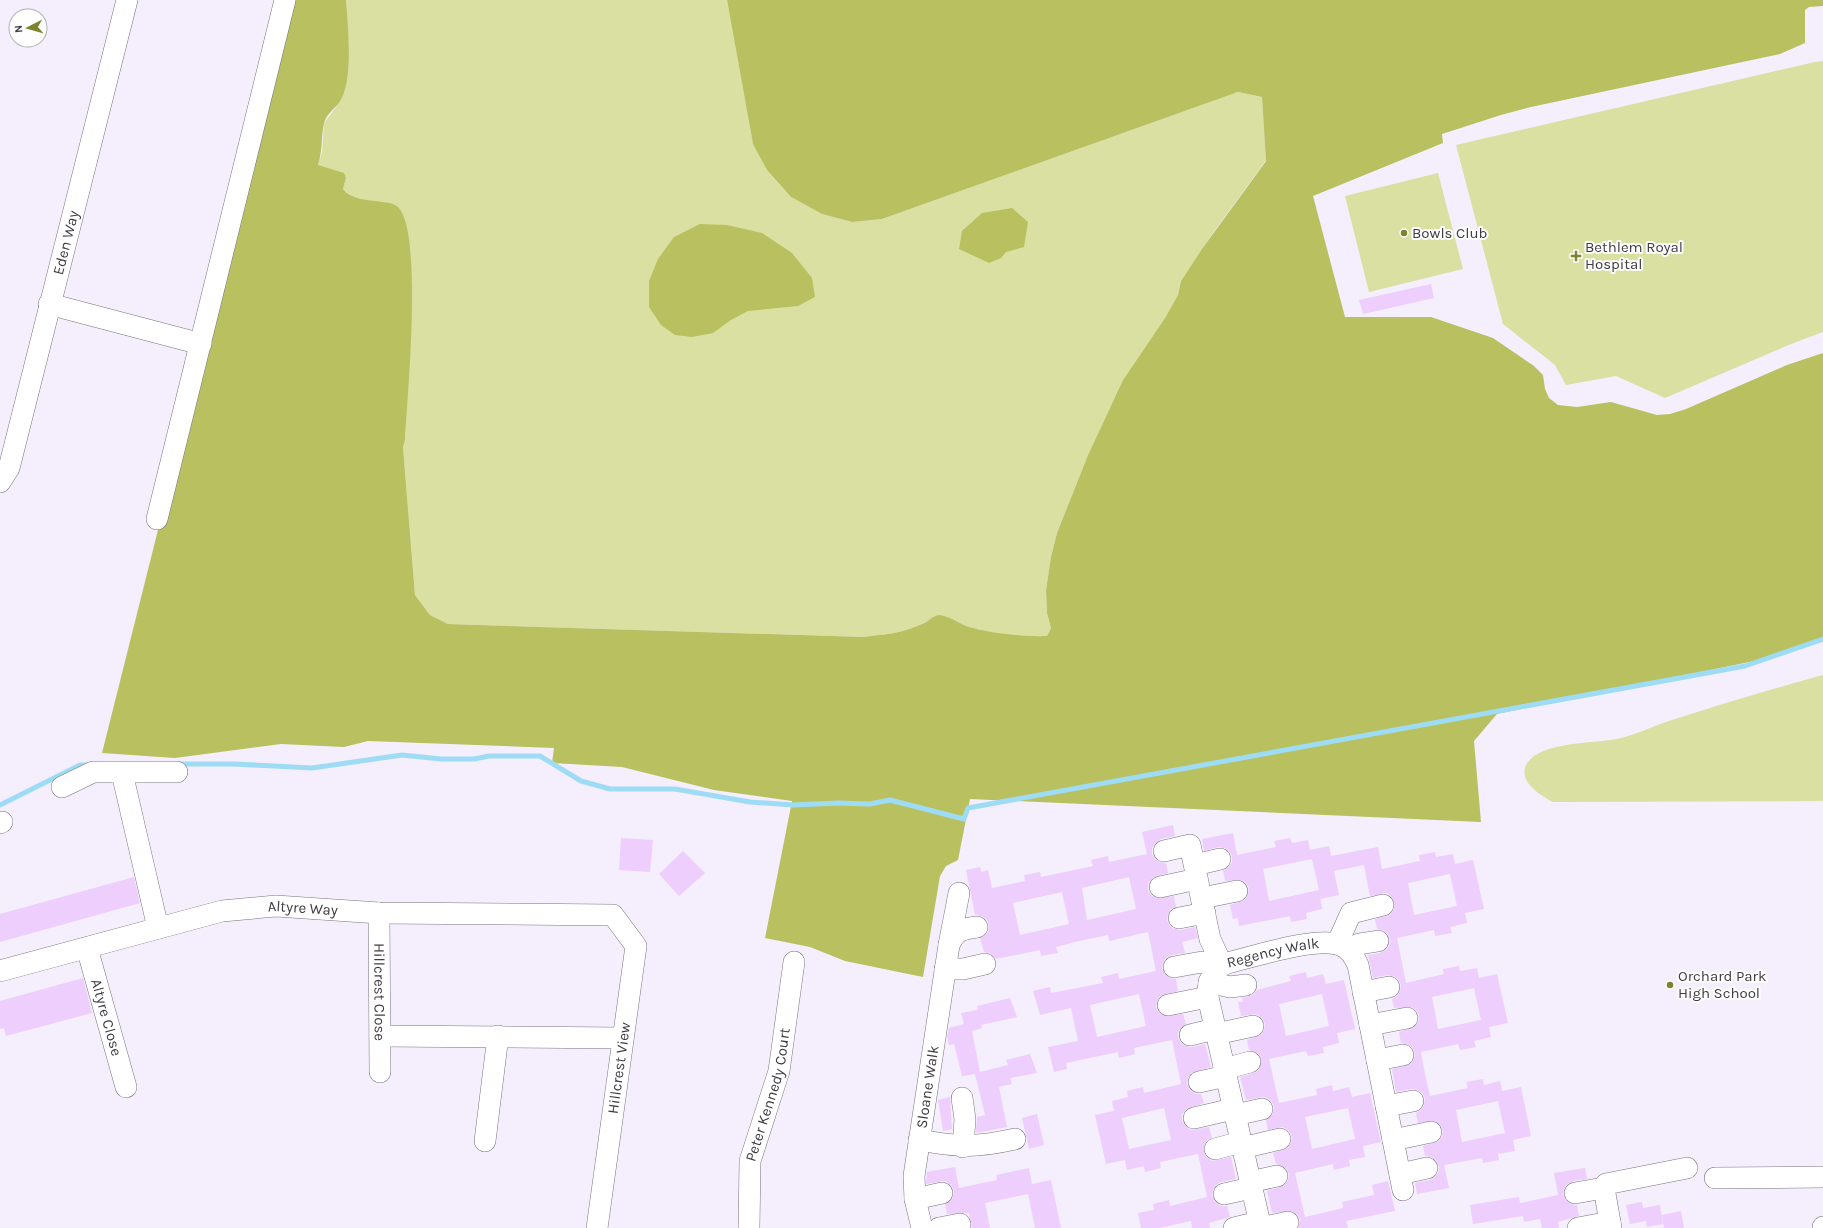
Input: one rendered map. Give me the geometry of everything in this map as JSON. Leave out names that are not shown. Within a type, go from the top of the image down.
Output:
[{"type":"street","name":"Eden Way","points":[[0,482],[9,468],[126,0]]},
{"type":"street","points":[[157,519],[285,0]]},
{"type":"street","points":[[49,304],[201,344]]},
{"type":"street","points":[[62,787],[93,772],[177,772]]},
{"type":"street","points":[[122,773],[158,928]]},
{"type":"street","points":[[1164,851],[1190,845],[1210,939],[1214,978],[1216,1032],[1260,1226]]},
{"type":"street","points":[[1179,918],[1220,859]]},
{"type":"street","points":[[1160,887],[1237,891]]},
{"type":"street","name":"Sloane Walk","points":[[922,1228],[915,1199],[914,1176],[945,968],[959,893]]},
{"type":"street","points":[[1342,947],[1351,913],[1383,905]]},
{"type":"street","name":"Altyre Way","points":[[0,971],[222,911],[276,906],[378,913],[613,915]]},
{"type":"street","name":"Hillcrest Close","points":[[378,913],[380,1072]]},
{"type":"street","name":"Hillcrest View","points":[[597,1228],[636,946],[613,915]]},
{"type":"street","points":[[949,945],[954,935],[959,931],[977,927]]},
{"type":"street","points":[[1342,947],[1378,940]]},
{"type":"street","name":"Regency Walk","points":[[1168,1005],[1214,978],[1315,943],[1342,947]]},
{"type":"street","points":[[1342,947],[1358,965],[1401,1182],[1427,1168]]},
{"type":"street","name":"Altyre Close","points":[[87,948],[126,1087]]},
{"type":"street","name":"Peter Kennedy Court","points":[[749,1228],[750,1161],[779,1071],[794,962]]},
{"type":"street","points":[[1174,967],[1202,962],[1214,978],[1230,987],[1246,985]]},
{"type":"street","points":[[945,968],[963,969],[985,964]]},
{"type":"street","points":[[1363,992],[1389,987]]},
{"type":"street","points":[[1370,1025],[1407,1018]]},
{"type":"street","points":[[1190,1034],[1216,1032],[1252,1026]]},
{"type":"street","points":[[380,1036],[623,1038]]},
{"type":"street","points":[[486,1141],[498,1036]]},
{"type":"street","points":[[1376,1060],[1403,1055]]},
{"type":"street","points":[[1199,1082],[1250,1062]]},
{"type":"street","points":[[962,1098],[965,1119],[963,1147]]},
{"type":"street","points":[[1386,1106],[1413,1101]]},
{"type":"street","points":[[1194,1118],[1262,1109]]},
{"type":"street","points":[[1393,1140],[1431,1132]]},
{"type":"street","points":[[1215,1149],[1280,1139]]},
{"type":"street","points":[[919,1140],[963,1147],[990,1145],[1014,1140]]},
{"type":"street","points":[[1575,1193],[1687,1168]]},
{"type":"street","points":[[1224,1194],[1277,1176]]},
{"type":"street","points":[[1715,1178],[1823,1177]]},
{"type":"street","points":[[1578,1228],[1611,1225],[1605,1186]]},
{"type":"street","points":[[915,1199],[942,1193]]},
{"type":"street","points":[[1234,1228],[1288,1222]]},
{"type":"street","points":[[939,1228],[960,1224]]},
{"type":"green space","points":[[291,0],[346,0],[349,50],[348,76],[342,98],[325,119],[322,133],[321,154],[318,165],[344,173],[346,178],[343,189],[356,198],[395,205],[399,208],[406,225],[410,250],[412,319],[405,440],[403,447],[415,595],[430,615],[448,624],[863,637],[907,630],[940,615],[969,627],[997,633],[1047,636],[1051,628],[1047,613],[1046,590],[1051,557],[1057,533],[1088,455],[1123,380],[1165,318],[1178,295],[1181,281],[1202,249],[1266,161],[1262,97],[1238,92],[882,219],[852,222],[822,214],[791,197],[767,170],[753,144],[727,0],[1823,0],[1823,6],[1809,7],[1805,10],[1805,43],[1780,54],[1531,107],[1501,115],[1442,134],[1443,143],[1313,196],[1345,317],[1431,317],[1493,338],[1534,366],[1543,375],[1545,389],[1549,398],[1558,405],[1577,407],[1611,402],[1657,415],[1670,414],[1686,409],[1787,365],[1823,353],[1823,637],[1754,661],[1497,714],[1474,741],[1481,822],[970,799],[958,860],[946,866],[940,876],[923,977],[845,961],[810,947],[765,938],[792,801],[714,790],[622,767],[552,763],[554,748],[368,741],[344,747],[281,744],[175,758],[102,753]]},
{"type":"green space","points":[[346,0],[727,0],[753,143],[767,170],[791,197],[822,214],[852,222],[882,219],[1238,92],[1262,97],[1266,160],[1213,233],[1181,281],[1178,295],[1165,318],[1123,380],[1088,455],[1057,533],[1051,557],[1046,590],[1047,613],[1051,628],[1047,636],[987,632],[969,627],[940,615],[907,630],[863,637],[448,624],[430,615],[415,595],[403,447],[405,440],[412,285],[410,245],[395,205],[367,201],[354,197],[343,189],[346,178],[318,165],[322,152],[324,123],[342,99],[349,49]]},
{"type":"green space","name":"Bethlem Royal Hospital","points":[[1823,61],[1823,332],[1791,344],[1665,398],[1616,376],[1566,385],[1555,365],[1503,324],[1456,145]]},
{"type":"green space","name":"Bowls Club","points":[[1438,173],[1463,269],[1369,292],[1345,196]]},
{"type":"green space","points":[[1012,208],[1028,222],[1024,247],[1006,252],[1001,258],[989,263],[959,249],[962,231],[982,213]]},
{"type":"green space","points":[[700,224],[727,225],[762,233],[792,253],[812,278],[815,297],[798,306],[748,311],[731,320],[713,333],[692,337],[675,335],[661,325],[649,307],[649,281],[658,259],[674,237]]},
{"type":"green space","points":[[1823,675],[1823,801],[1553,802],[1536,791],[1527,781],[1525,769],[1528,762],[1534,756],[1554,747],[1619,739],[1664,722]]},
{"type":"building","points":[[1431,284],[1434,298],[1363,314],[1359,300]]},
{"type":"building","points":[[1173,825],[1175,836],[1161,839],[1152,848],[1152,854],[1155,859],[1166,863],[1168,873],[1152,878],[1148,884],[1148,890],[1151,895],[1157,898],[1174,896],[1176,907],[1171,909],[1167,920],[1170,926],[1181,930],[1195,927],[1198,938],[1182,942],[1185,953],[1172,955],[1166,958],[1162,969],[1170,978],[1176,979],[1178,991],[1160,996],[1156,1007],[1159,1013],[1165,1016],[1183,1014],[1186,1024],[1178,1032],[1178,1038],[1182,1044],[1186,1046],[1192,1047],[1205,1044],[1211,1067],[1191,1073],[1187,1084],[1190,1090],[1196,1094],[1201,1094],[1204,1103],[1186,1109],[1182,1115],[1182,1121],[1191,1130],[1209,1127],[1212,1138],[1207,1140],[1204,1146],[1204,1152],[1207,1158],[1212,1161],[1231,1157],[1236,1179],[1221,1182],[1216,1185],[1212,1196],[1215,1202],[1221,1206],[1227,1206],[1230,1217],[1209,1223],[1210,1228],[1192,1228],[1191,1221],[1160,1228],[1141,1228],[1138,1213],[1154,1210],[1153,1204],[1169,1200],[1170,1206],[1207,1197],[1198,1154],[1160,1162],[1161,1168],[1145,1172],[1144,1166],[1127,1170],[1125,1160],[1106,1164],[1095,1115],[1114,1111],[1112,1101],[1128,1097],[1127,1091],[1143,1087],[1144,1093],[1181,1084],[1172,1040],[1134,1048],[1135,1054],[1119,1058],[1118,1052],[1066,1063],[1067,1069],[1054,1072],[1048,1047],[1078,1041],[1071,1008],[1040,1015],[1033,991],[1050,987],[1051,993],[1103,983],[1101,977],[1118,973],[1119,979],[1156,971],[1148,932],[1109,941],[1108,935],[1079,941],[1056,947],[1058,953],[1041,956],[1040,950],[996,959],[989,953],[984,952],[980,938],[988,932],[989,925],[987,920],[982,916],[975,915],[966,870],[980,867],[981,872],[988,870],[992,888],[1025,881],[1024,875],[1040,872],[1041,877],[1093,866],[1091,860],[1108,856],[1109,862],[1147,854],[1142,832]],"holes":[[[1129,877],[1136,909],[1087,920],[1082,888]],[[1062,892],[1069,924],[1020,935],[1013,903]],[[1139,994],[1146,1026],[1097,1037],[1090,1005]],[[1164,1108],[1171,1140],[1129,1149],[1122,1118]]]},
{"type":"building","points":[[1233,833],[1237,855],[1276,847],[1274,841],[1290,838],[1292,843],[1308,840],[1310,850],[1329,846],[1331,856],[1378,847],[1382,869],[1420,861],[1419,855],[1435,852],[1436,857],[1453,854],[1455,864],[1473,860],[1484,909],[1465,913],[1467,923],[1450,927],[1452,933],[1435,936],[1434,930],[1397,938],[1406,983],[1444,974],[1443,969],[1459,966],[1460,971],[1477,968],[1479,978],[1497,974],[1508,1023],[1489,1027],[1491,1037],[1474,1041],[1476,1047],[1460,1050],[1458,1044],[1421,1052],[1425,1074],[1430,1096],[1468,1088],[1466,1082],[1483,1079],[1484,1085],[1500,1081],[1502,1091],[1521,1087],[1531,1136],[1513,1140],[1515,1151],[1498,1154],[1499,1160],[1483,1163],[1482,1158],[1444,1165],[1449,1188],[1417,1194],[1415,1183],[1430,1180],[1435,1177],[1439,1171],[1439,1166],[1436,1160],[1425,1156],[1423,1146],[1439,1141],[1443,1130],[1440,1124],[1434,1121],[1418,1123],[1416,1113],[1421,1110],[1424,1105],[1425,1098],[1422,1093],[1411,1089],[1396,1092],[1392,1069],[1411,1064],[1415,1053],[1412,1047],[1401,1043],[1399,1032],[1414,1027],[1418,1022],[1419,1015],[1416,1010],[1411,1007],[1394,1008],[1392,999],[1397,996],[1401,985],[1398,979],[1387,975],[1373,978],[1368,955],[1380,953],[1386,950],[1389,946],[1390,940],[1388,934],[1383,930],[1377,929],[1375,919],[1391,914],[1394,909],[1394,902],[1391,896],[1386,893],[1370,896],[1364,865],[1334,871],[1339,895],[1321,899],[1322,909],[1306,913],[1307,919],[1291,922],[1290,916],[1239,926],[1238,918],[1233,919],[1230,905],[1245,900],[1249,888],[1246,883],[1240,880],[1225,881],[1223,870],[1229,867],[1232,862],[1232,856],[1229,851],[1224,848],[1218,847],[1204,851],[1202,839]],"holes":[[[1312,859],[1319,890],[1269,901],[1263,869]],[[1450,874],[1457,906],[1414,915],[1408,883]],[[1474,988],[1481,1020],[1438,1029],[1432,997]],[[1498,1101],[1505,1133],[1462,1142],[1456,1110]]]},
{"type":"building","points":[[621,838],[653,840],[650,872],[619,870]]},
{"type":"building","points":[[683,851],[705,873],[679,896],[659,874]]},
{"type":"building","points":[[134,877],[140,903],[0,942],[0,914]]},
{"type":"building","points":[[1306,972],[1307,978],[1323,974],[1326,984],[1344,980],[1355,1029],[1337,1033],[1339,1043],[1323,1047],[1324,1053],[1308,1056],[1306,1051],[1269,1059],[1279,1103],[1317,1095],[1316,1089],[1332,1085],[1333,1091],[1349,1087],[1352,1097],[1370,1093],[1381,1142],[1363,1146],[1365,1157],[1349,1160],[1350,1166],[1334,1170],[1333,1164],[1295,1173],[1305,1217],[1343,1208],[1342,1202],[1374,1195],[1372,1185],[1388,1181],[1395,1211],[1346,1221],[1348,1228],[1298,1228],[1300,1219],[1297,1214],[1292,1211],[1272,1213],[1267,1191],[1285,1185],[1289,1174],[1286,1168],[1276,1164],[1273,1153],[1288,1148],[1292,1137],[1289,1131],[1283,1127],[1268,1130],[1266,1120],[1273,1113],[1274,1106],[1271,1101],[1265,1097],[1246,1100],[1240,1077],[1258,1071],[1261,1065],[1261,1059],[1258,1053],[1249,1050],[1247,1040],[1261,1035],[1265,1024],[1262,1018],[1256,1014],[1241,1016],[1238,1002],[1243,1002],[1242,998],[1253,995],[1257,990],[1291,981],[1289,976]],"holes":[[[1322,994],[1329,1026],[1286,1036],[1279,1004]],[[1348,1108],[1355,1139],[1312,1149],[1305,1117]]]},
{"type":"building","points":[[83,978],[92,1013],[6,1036],[4,1028],[0,1029],[0,1001]]},
{"type":"building","points":[[1010,998],[1017,1017],[981,1025],[982,1028],[972,1031],[980,1072],[1008,1065],[1006,1060],[1030,1054],[1037,1073],[1010,1078],[1012,1084],[999,1087],[1007,1127],[976,1133],[977,1117],[985,1115],[975,1074],[962,1076],[954,1044],[949,1045],[947,1037],[949,1028],[964,1024],[961,1013],[978,1010],[977,1006]]},
{"type":"building","points":[[950,1097],[952,1129],[943,1131],[938,1100]]},
{"type":"building","points":[[1037,1114],[1044,1145],[1029,1149],[1022,1118]]},
{"type":"building","points":[[955,1167],[959,1188],[997,1180],[996,1175],[1029,1168],[1032,1184],[1051,1180],[1061,1228],[1035,1228],[1028,1194],[985,1203],[990,1228],[972,1228],[969,1213],[947,1214],[945,1204],[953,1197],[954,1190],[951,1185],[945,1181],[926,1184],[927,1172]]},
{"type":"building","points":[[1585,1168],[1587,1179],[1573,1181],[1567,1184],[1563,1195],[1571,1204],[1577,1205],[1579,1216],[1558,1222],[1559,1228],[1542,1228],[1540,1219],[1524,1222],[1523,1216],[1473,1224],[1470,1205],[1519,1197],[1520,1203],[1558,1195],[1554,1173]]},
{"type":"building","points":[[1642,1202],[1643,1208],[1660,1205],[1663,1224],[1647,1227],[1646,1221],[1630,1224],[1626,1205]]},
{"type":"building","points":[[1681,1211],[1684,1228],[1664,1228],[1662,1215]]},
{"type":"waterway","points":[[177,764],[234,764],[312,768],[402,755],[441,759],[474,759],[489,756],[540,756],[581,781],[610,789],[675,789],[750,802],[793,805],[838,803],[870,804],[890,800],[964,819],[968,808],[1745,666],[1823,639]]},
{"type":"waterway","points":[[0,805],[80,765],[89,765]]},
{"type":"place","name":"Bowls Club","points":[[1404,233]]},
{"type":"place","name":"Bethlem Royal Hospital","points":[[1576,256]]},
{"type":"place","name":"Orchard Park High School","points":[[1670,985]]}]
